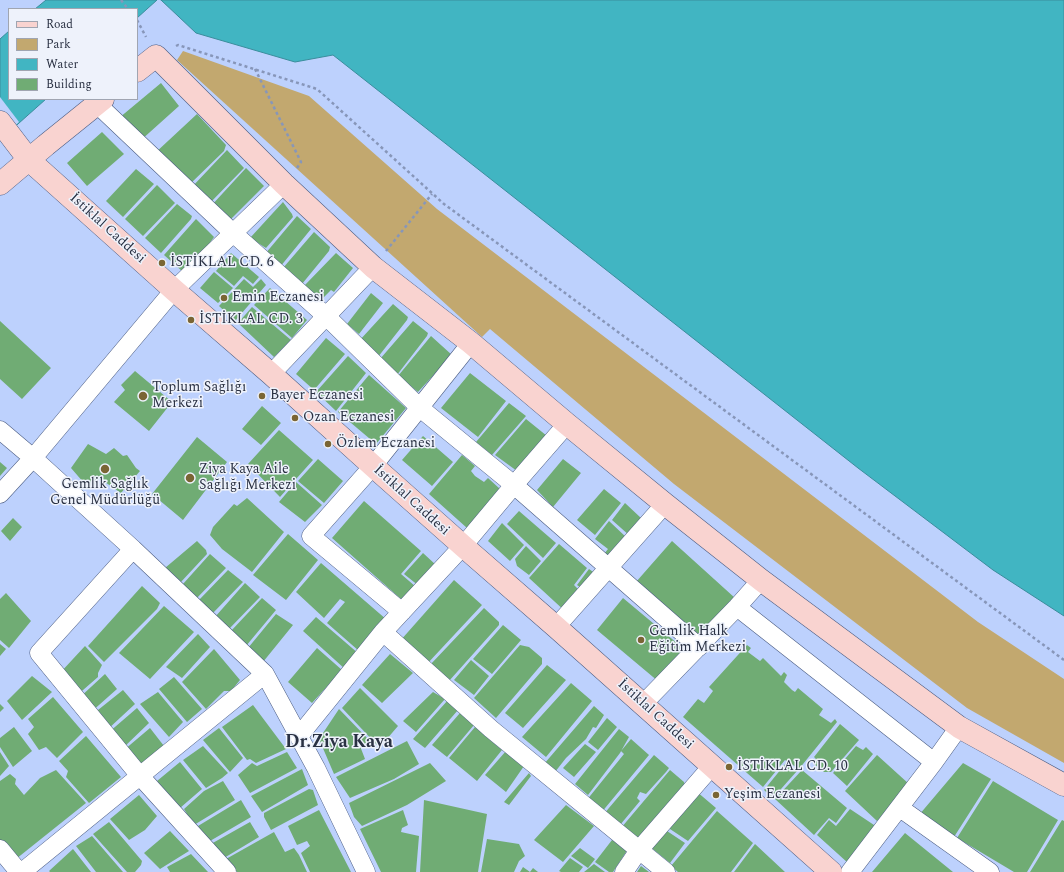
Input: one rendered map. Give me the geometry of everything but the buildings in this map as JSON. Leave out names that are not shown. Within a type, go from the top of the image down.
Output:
[{"type":"street","points":[[138,70],[156,56],[284,184],[373,267],[470,343],[665,504],[761,580],[959,727],[1064,786]]},
{"type":"street","points":[[0,184],[100,101],[233,233],[326,316],[420,408],[514,485],[699,647]]},
{"type":"street","name":"İstiklal Caddesi","points":[[4,127],[29,160],[643,704],[830,872]]},
{"type":"street","points":[[0,494],[33,458],[174,290],[284,184]]},
{"type":"street","points":[[271,374],[373,267]]},
{"type":"street","points":[[402,612],[311,536],[373,466],[470,343]]},
{"type":"street","points":[[299,736],[382,632],[463,546],[567,424]]},
{"type":"street","points":[[0,430],[133,549],[265,674],[316,768],[366,872]]},
{"type":"street","points":[[556,627],[665,504]]},
{"type":"street","points":[[133,549],[39,653],[140,776],[227,872]]},
{"type":"street","points":[[643,704],[699,647],[761,580]]},
{"type":"street","points":[[737,607],[934,762]]},
{"type":"street","points":[[382,632],[496,734],[666,872]]},
{"type":"street","points":[[0,849],[21,872],[265,674]]},
{"type":"street","points":[[850,872],[900,808],[959,727]]},
{"type":"street","points":[[624,872],[639,850],[712,766]]},
{"type":"street","points":[[900,808],[990,872]]},
{"type":"path","points":[[121,0],[127,8]]},
{"type":"path","points":[[156,56],[178,45],[317,89],[444,204],[1064,660]]},
{"type":"path","points":[[255,69],[301,162],[284,184]]},
{"type":"path","points":[[373,267],[432,194]]},
{"type":"green space","points":[[183,51],[309,96],[437,209],[978,622],[1064,679],[1064,763],[967,708],[674,484],[490,329],[482,337],[177,60]]},
{"type":"water","points":[[46,0],[157,0],[138,17],[138,8],[36,8]]},
{"type":"water","points":[[161,0],[1064,0],[1064,616],[993,570],[858,468],[333,55],[295,62],[196,33]]},
{"type":"water","points":[[8,32],[8,100],[45,100],[0,140],[0,39]]},
{"type":"pier","points":[[0,97],[19,122],[0,140]]},
{"type":"place","name":"İSTİKLAL CD. 6","points":[[162,263]]},
{"type":"place","name":"Emin Eczanesi","points":[[224,298]]},
{"type":"place","name":"İSTİKLAL CD. 3","points":[[191,320]]},
{"type":"place","name":"Toplum Sağlığı Merkezi","points":[[143,396]]},
{"type":"place","name":"Bayer Eczanesi","points":[[262,396]]},
{"type":"place","name":"Ozan Eczanesi","points":[[295,418]]},
{"type":"place","name":"Özlem Eczanesi","points":[[328,444]]},
{"type":"place","name":"Gemlik Sağlık Genel Müdürlüğü","points":[[105,469]]},
{"type":"place","name":"Ziya Kaya Aile Sağlığı Merkezi","points":[[190,478]]},
{"type":"place","name":"Gemlik Halk Eğitim Merkezi","points":[[641,640]]},
{"type":"place","name":"İSTİKLAL CD. 10","points":[[729,767]]},
{"type":"place","name":"Yeşim Eczanesi","points":[[716,795]]},
{"type":"district","name":"Dr.Ziya Kaya","points":[[339,743]]}]
